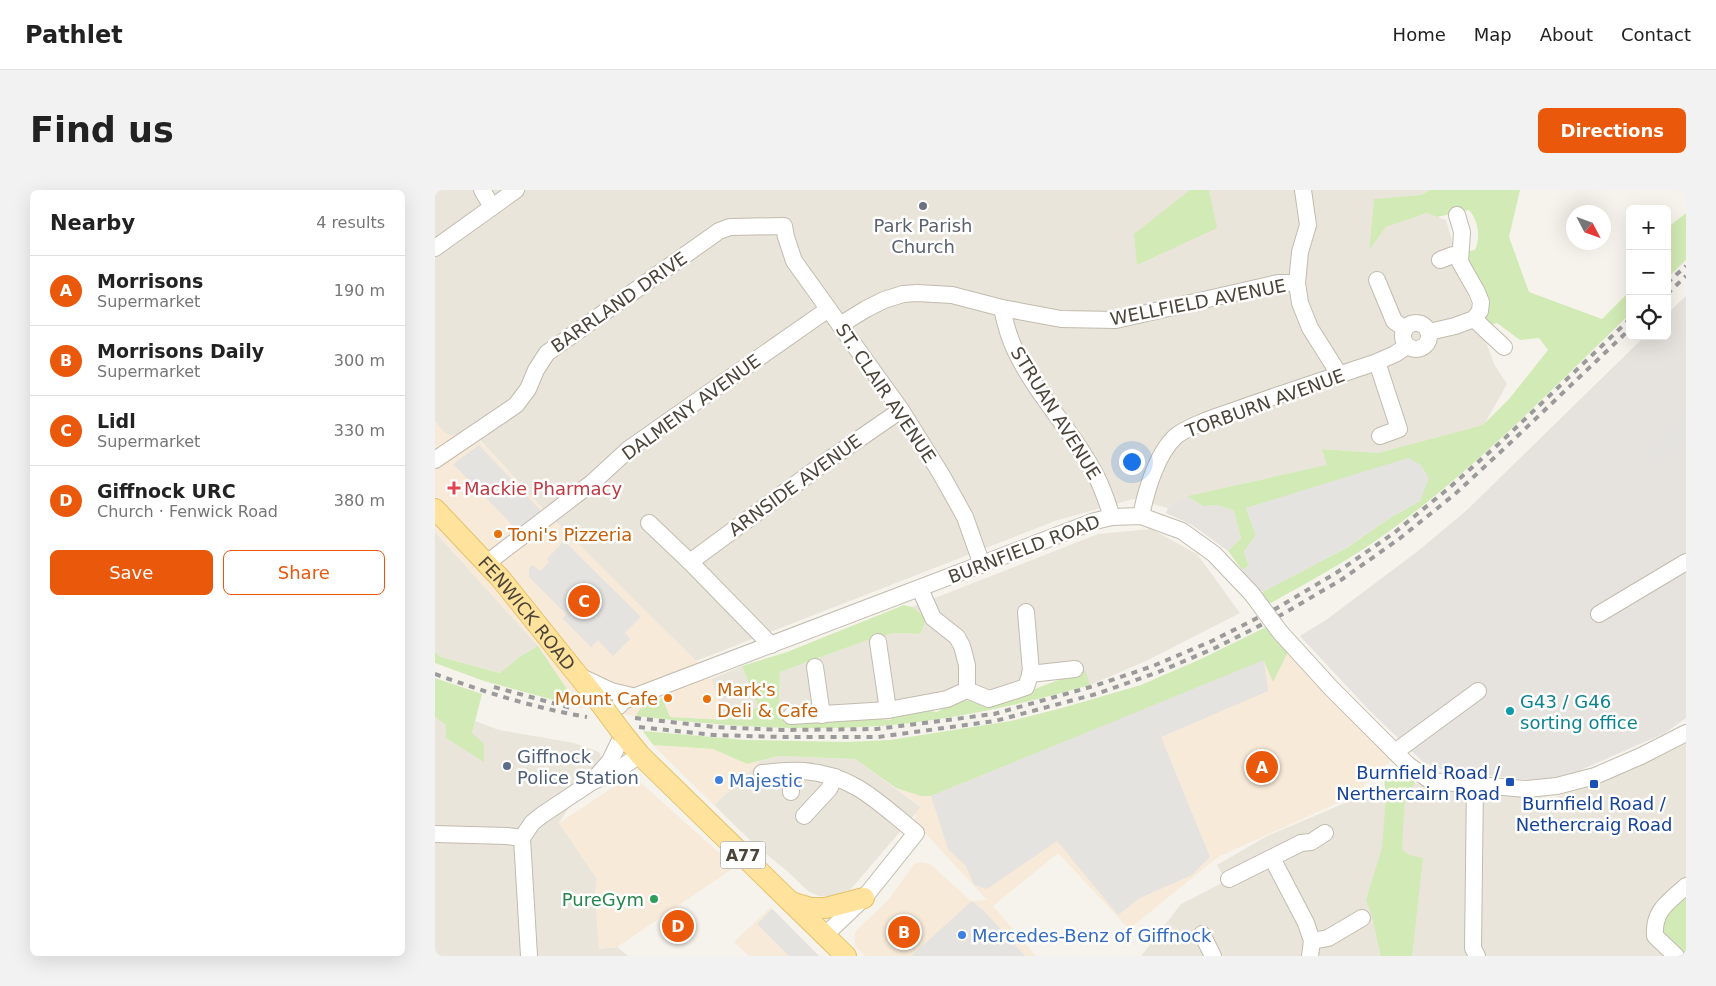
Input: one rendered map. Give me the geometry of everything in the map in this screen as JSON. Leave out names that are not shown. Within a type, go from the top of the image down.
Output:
[{"type":"main road","name":"FENWICK ROAD","points":[[435,508],[487,563],[597,700],[615,712],[623,734],[640,755],[846,956]]},
{"type":"main road","points":[[791,902],[811,908],[826,908],[864,898]]},
{"type":"street","points":[[482,190],[492,207]]},
{"type":"street","points":[[435,248],[516,190]]},
{"type":"street","points":[[1303,190],[1308,225],[1300,252],[1297,283],[1300,303],[1310,328],[1339,374]]},
{"type":"street","points":[[1429,332],[1455,326],[1474,318],[1480,311],[1481,302],[1460,262],[1461,232],[1457,215]]},
{"type":"street","name":"ST. CLAIR AVENUE","points":[[784,226],[794,261],[827,310],[840,325],[901,410],[941,474],[965,516],[982,565]]},
{"type":"street","name":"BARRLAND DRIVE","points":[[435,460],[516,405],[528,389],[536,370],[547,353],[719,231],[730,227],[784,226]]},
{"type":"street","points":[[1441,260],[1453,255],[1460,256]]},
{"type":"street","points":[[1377,280],[1394,321],[1405,329]]},
{"type":"street","name":"WELLFIELD AVENUE","points":[[840,325],[866,308],[884,300],[917,292],[952,295],[1002,308],[1061,319],[1116,320],[1277,283],[1297,283]]},
{"type":"street","name":"STRUAN AVENUE","points":[[1002,308],[1008,333],[1016,353],[1040,393],[1095,474],[1112,517]]},
{"type":"street","name":"DALMENY AVENUE","points":[[487,563],[593,482],[630,448],[827,310]]},
{"type":"street","points":[[1474,318],[1504,347]]},
{"type":"street","points":[[1420,323],[1429,332],[1429,341],[1424,347],[1415,349],[1407,346],[1403,338],[1405,329],[1411,324],[1420,323]]},
{"type":"street","name":"TORBURN AVENUE","points":[[1141,516],[1145,495],[1159,462],[1167,446],[1177,436],[1207,421],[1377,362],[1407,346]]},
{"type":"street","points":[[1377,362],[1399,430],[1381,436]]},
{"type":"street","name":"ARNSIDE AVENUE","points":[[690,562],[827,461],[901,410]]},
{"type":"street","name":"BURNFIELD ROAD","points":[[615,712],[623,701],[1095,521],[1112,517],[1141,516],[1183,531],[1215,554],[1252,594],[1280,632],[1331,688],[1395,752],[1431,781],[1527,788],[1557,786],[1595,776],[1641,756],[1686,733]]},
{"type":"street","points":[[649,523],[771,645]]},
{"type":"street","points":[[1599,614],[1686,562]]},
{"type":"street","points":[[920,589],[933,618],[957,637],[962,646],[967,665],[967,690]]},
{"type":"street","points":[[791,716],[888,710],[947,699],[967,690],[989,699],[1026,687],[1030,674],[1026,612]]},
{"type":"street","points":[[878,642],[888,710]]},
{"type":"street","points":[[815,667],[822,715]]},
{"type":"street","points":[[1030,674],[1075,669]]},
{"type":"street","points":[[578,675],[611,691],[636,697]]},
{"type":"street","points":[[1395,752],[1479,692]]},
{"type":"street","points":[[590,783],[610,761],[623,734]]},
{"type":"street","points":[[529,956],[522,838],[531,823],[590,783],[617,770],[640,755]]},
{"type":"street","points":[[762,773],[803,771],[835,777],[861,788],[916,833],[864,898],[825,935]]},
{"type":"street","points":[[790,772],[791,792]]},
{"type":"street","points":[[804,816],[829,789],[835,777]]},
{"type":"street","points":[[1475,784],[1473,948],[1477,956]]},
{"type":"street","points":[[435,834],[522,838]]},
{"type":"street","points":[[1229,879],[1301,843],[1311,842],[1325,834]]},
{"type":"street","points":[[1272,858],[1306,923],[1311,948],[1362,918]]},
{"type":"street","points":[[1676,956],[1655,936],[1654,924],[1659,913],[1686,886]]},
{"type":"street","points":[[1202,934],[1213,956]]},
{"type":"shaded area","points":[[435,190],[1430,190],[1421,195],[1374,200],[1369,249],[1386,227],[1427,213],[1446,220],[1468,295],[1495,366],[1507,384],[1484,425],[1378,453],[1322,449],[1328,465],[1187,496],[1168,508],[1133,499],[1055,521],[696,661],[545,511],[479,439],[450,435],[445,433],[435,422]]},
{"type":"shaded area","points":[[1686,296],[1686,718],[1665,733],[1574,773],[1540,781],[1446,771],[1423,762],[1368,709],[1300,636],[1326,620],[1418,551],[1467,510],[1641,340],[1671,340],[1671,310]]},
{"type":"shaded area","points":[[1686,410],[1686,444],[1682,442],[1663,465],[1646,450]]},
{"type":"shaded area","points":[[435,422],[445,433],[450,435],[478,439],[545,511],[696,661],[711,679],[726,720],[636,713],[636,716],[579,707],[538,646],[435,532]]},
{"type":"shaded area","points":[[479,445],[541,511],[517,530],[453,464]]},
{"type":"shaded area","points":[[1408,458],[1421,465],[1429,478],[1420,501],[1391,517],[1348,547],[1260,593],[1242,570],[1249,566],[1244,552],[1256,535],[1246,508]]},
{"type":"shaded area","points":[[1187,496],[1203,506],[1218,505],[1234,511],[1241,538],[1228,551],[1192,525],[1166,513],[1168,508]]},
{"type":"shaded area","points":[[1151,529],[1197,554],[1240,613],[1146,661],[1090,685],[1083,670],[1000,691],[781,712],[779,708],[780,672],[865,641],[894,633],[920,634],[925,625],[924,616],[912,607],[1098,534]]},
{"type":"shaded area","points":[[435,532],[538,646],[521,656],[501,673],[441,657],[435,652]]},
{"type":"shaded area","points":[[564,541],[641,617],[625,633],[630,639],[613,656],[598,640],[591,647],[563,619],[566,614],[529,577],[529,568],[533,565],[540,571],[549,562],[547,559]]},
{"type":"shaded area","points":[[1281,644],[1391,761],[1368,780],[1357,794],[1218,857],[1129,929],[1058,853],[993,906],[1036,956],[865,956],[855,946],[855,932],[889,899],[914,864],[921,862],[930,864],[971,901],[987,900],[915,822],[916,813],[921,806],[896,788],[921,796]]},
{"type":"shaded area","points":[[1264,660],[1268,691],[1161,737],[1210,857],[1192,875],[1140,898],[1118,915],[1057,841],[987,889],[974,885],[966,866],[948,849],[931,796]]},
{"type":"shaded area","points":[[742,666],[758,707],[726,720],[711,679]]},
{"type":"shaded area","points":[[435,717],[446,725],[472,733],[475,721],[499,730],[574,743],[599,752],[601,757],[559,823],[597,879],[595,893],[599,949],[617,947],[628,956],[435,956]]},
{"type":"shaded area","points":[[1686,742],[1686,956],[1141,956],[1181,904],[1226,881],[1217,865],[1267,836],[1357,798],[1365,798],[1385,788],[1384,776],[1404,769],[1415,783],[1431,789],[1480,796],[1555,797],[1602,783]]},
{"type":"shaded area","points":[[653,745],[713,749],[747,764],[760,761],[714,805]]},
{"type":"shaded area","points":[[779,756],[855,759],[921,807],[851,889],[832,897],[819,896],[808,891],[786,870],[757,847],[714,805],[760,761]]},
{"type":"shaded area","points":[[632,775],[735,867],[617,947],[599,949],[595,893],[597,879],[559,823]]},
{"type":"shaded area","points":[[972,901],[984,911],[1025,956],[911,956]]},
{"type":"shaded area","points":[[771,907],[819,956],[749,956],[734,942]]},
{"type":"shaded area","points":[[772,909],[819,956],[789,956],[757,924]]},
{"type":"green space","points":[[1190,190],[1209,190],[1217,228],[1137,265],[1134,234]]},
{"type":"green space","points":[[1430,190],[1520,190],[1509,237],[1529,292],[1602,319],[1626,295],[1626,318],[1487,451],[1426,503],[1395,527],[1333,568],[1269,604],[1260,593],[1348,547],[1391,517],[1420,501],[1246,508],[1256,535],[1244,552],[1249,566],[1242,570],[1228,551],[1241,538],[1234,511],[1218,505],[1203,506],[1187,496],[1327,465],[1322,449],[1378,453],[1483,425],[1509,399],[1548,350],[1539,338],[1520,340],[1497,323],[1492,324],[1485,319],[1487,303],[1477,276],[1464,252],[1475,250],[1478,239],[1476,223],[1469,210],[1437,217],[1427,213],[1386,227],[1369,250],[1374,199],[1421,195]]},
{"type":"green space","points":[[1686,213],[1686,260],[1671,274],[1671,250],[1671,225]]},
{"type":"green space","points":[[904,605],[912,607],[924,616],[925,624],[920,634],[894,633],[865,641],[780,672],[779,708],[786,719],[879,712],[881,719],[891,720],[895,712],[916,709],[937,712],[954,702],[1019,695],[1085,670],[1090,685],[978,712],[921,722],[863,727],[749,726],[636,716],[643,707],[662,698],[670,717],[726,720],[758,707],[742,666],[787,652]]},
{"type":"green space","points":[[1266,627],[1289,650],[1273,682],[1264,661],[931,796],[921,796],[896,788],[855,759],[779,756],[747,764],[713,749],[653,745],[643,731],[746,740],[847,742],[890,740],[1011,721],[1141,685],[1201,659]]},
{"type":"green space","points":[[538,646],[579,707],[484,681],[435,663],[435,652],[441,657],[500,673],[521,656]]},
{"type":"green space","points":[[435,678],[482,694],[472,733],[484,744],[484,762],[446,738],[446,725],[435,717]]},
{"type":"green space","points":[[1404,769],[1415,783],[1405,799],[1402,849],[1409,855],[1423,858],[1412,956],[1381,956],[1373,920],[1366,900],[1382,848],[1386,798],[1390,796],[1385,788],[1384,776]]},
{"type":"green space","points":[[1686,892],[1686,956],[1683,956],[1660,933],[1668,912]]},
{"type":"railway","points":[[1671,279],[1686,266]]},
{"type":"railway","points":[[1671,290],[1686,276]]},
{"type":"railway","points":[[635,718],[715,727],[782,730],[877,729],[994,714],[1094,686],[1153,666],[1212,641],[1277,608],[1336,573],[1394,533],[1503,440],[1626,323]]},
{"type":"railway","points":[[639,727],[714,735],[878,737],[995,721],[1096,694],[1156,673],[1215,648],[1281,615],[1341,580],[1399,539],[1455,494],[1626,333]]},
{"type":"railway","points":[[435,674],[510,699],[587,717]]},
{"type":"railway","points":[[494,687],[571,708]]},
{"type":"place","name":"Park Parish Church","points":[[923,206]]},
{"type":"place","name":"Mackie Pharmacy","points":[[454,488]]},
{"type":"place","name":"Toni's Pizzeria","points":[[498,534]]},
{"type":"place","name":"Lidl","points":[[584,601]]},
{"type":"place","name":"Mount Cafe","points":[[668,698]]},
{"type":"place","name":"Mark's Deli & Cafe","points":[[707,699]]},
{"type":"place","name":"G43 / G46 sorting office","points":[[1510,711]]},
{"type":"place","name":"Giffnock Police Station","points":[[507,766]]},
{"type":"place","name":"Morrisons","points":[[1262,767]]},
{"type":"place","name":"Majestic","points":[[719,780]]},
{"type":"place","name":"Burnfield Road / Nerthercairn Road","points":[[1510,782]]},
{"type":"place","name":"Burnfield Road / Nethercraig Road","points":[[1594,784]]},
{"type":"place","name":"PureGym","points":[[654,899]]},
{"type":"place","name":"Giffnock URC","points":[[678,926]]},
{"type":"place","name":"Morrisons Daily","points":[[904,932]]},
{"type":"place","name":"Mercedes-Benz of Giffnock","points":[[962,935]]}]
